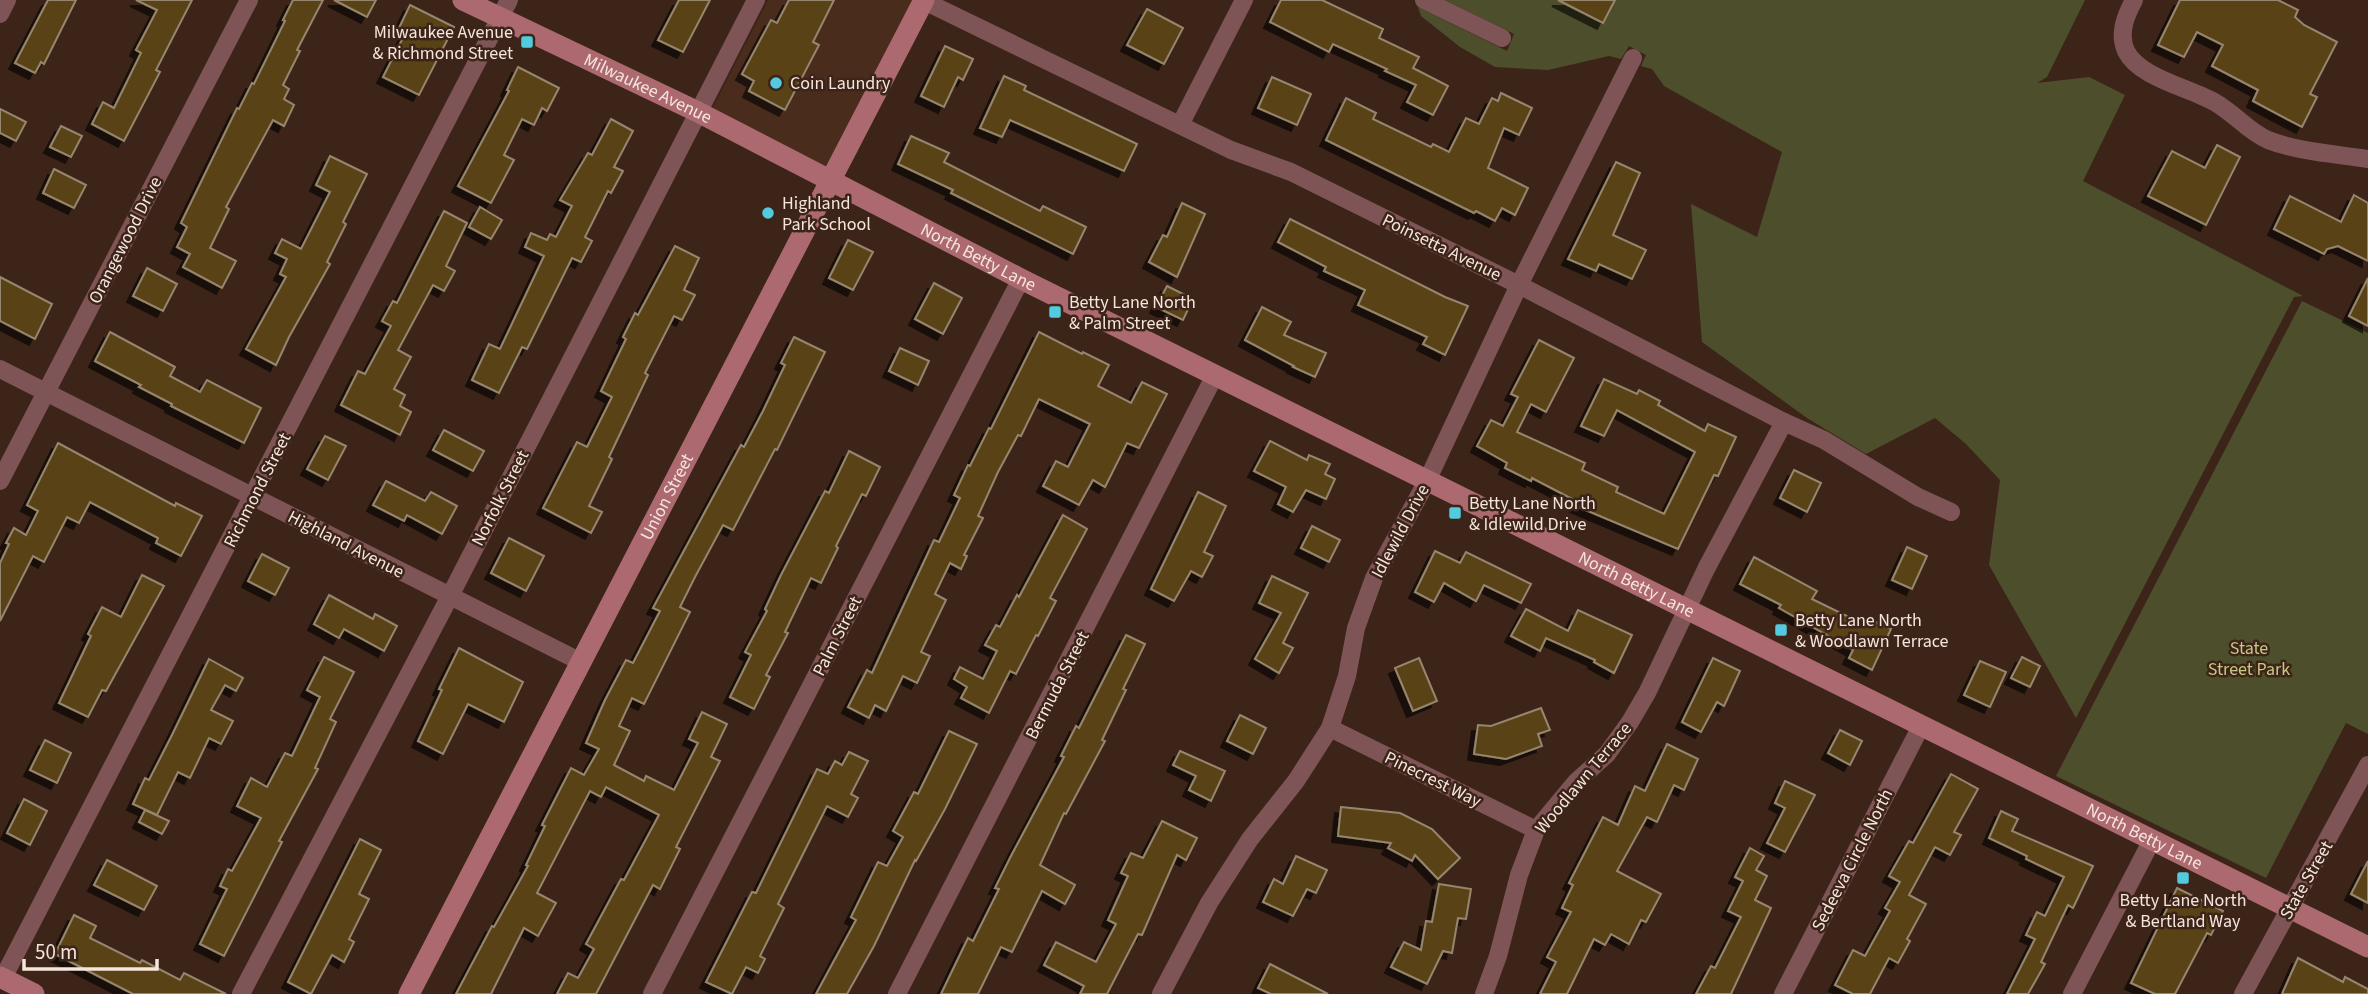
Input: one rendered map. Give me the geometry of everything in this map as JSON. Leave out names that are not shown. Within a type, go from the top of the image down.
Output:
[{"type":"street","points":[[0,14],[7,0]]},
{"type":"street","name":"Orangewood Drive","points":[[0,481],[249,0]]},
{"type":"street","name":"Milwaukee Avenue","points":[[463,0],[504,9],[830,181]]},
{"type":"street","name":"Norfolk Street","points":[[241,994],[450,596],[756,0]]},
{"type":"street","name":"Poinsetta Avenue","points":[[924,0],[1231,150],[1291,172],[1519,285],[1824,440],[1917,497],[1951,512]]},
{"type":"street","name":"Union Street","points":[[409,994],[924,0]]},
{"type":"street","points":[[1180,125],[1244,0]]},
{"type":"street","points":[[1424,0],[1502,38]]},
{"type":"street","points":[[2134,0],[2122,32],[2125,49],[2135,64],[2218,104],[2267,139],[2287,146],[2368,159]]},
{"type":"street","name":"Richmond Street","points":[[1,977],[253,498],[504,9]]},
{"type":"street","name":"Idlewild Drive","points":[[1161,994],[1209,903],[1250,839],[1296,781],[1329,728],[1347,676],[1356,628],[1374,578],[1426,481],[1519,285],[1633,58]]},
{"type":"street","name":"North Betty Lane","points":[[830,181],[1687,611],[2368,947]]},
{"type":"street","name":"Palm Street","points":[[652,994],[1021,279]]},
{"type":"street","name":"Highland Avenue","points":[[0,369],[580,662]]},
{"type":"street","name":"Bermuda Street","points":[[897,994],[1216,375]]},
{"type":"street","name":"Woodlawn Terrace","points":[[1484,994],[1498,956],[1519,875],[1536,831],[1576,782],[1607,754],[1630,722],[1647,693],[1706,569],[1784,422]]},
{"type":"street","name":"Sedeeva Circle North","points":[[1783,994],[1920,726]]},
{"type":"street","name":"Pinecrest Way","points":[[1329,728],[1536,831]]},
{"type":"street","name":"State Street","points":[[2243,994],[2368,765]]},
{"type":"street","points":[[2072,994],[2152,840]]},
{"type":"street","points":[[1,977],[34,994]]},
{"type":"shaded area","points":[[768,0],[913,0],[825,168],[712,109]]},
{"type":"green space","points":[[1445,0],[2085,0],[2047,77],[2037,83],[2089,77],[2125,95],[2083,181],[2303,296],[2294,297],[2076,718],[1989,565],[2000,480],[1966,444],[1935,418],[1866,454],[1807,418],[1702,342],[1691,204],[1757,237],[1782,152],[1664,86],[1652,69],[1641,66],[1646,55],[1629,46],[1621,59],[1609,56],[1548,70],[1495,67],[1460,47],[1421,16],[1418,7],[1507,51],[1514,34]]},
{"type":"green space","name":"State Street Park","points":[[2302,301],[2368,333],[2368,734],[2346,723],[2266,878],[2056,776]]},
{"type":"building","points":[[48,0],[76,0],[44,64],[41,62],[35,73],[15,63]]},
{"type":"building","points":[[136,0],[192,0],[156,70],[160,72],[124,141],[92,124],[103,102],[114,108],[141,53],[136,50],[157,10]]},
{"type":"building","points":[[293,0],[323,0],[297,50],[300,51],[283,85],[289,89],[284,99],[294,105],[284,126],[273,120],[226,207],[229,209],[210,248],[236,261],[222,288],[183,267],[190,254],[177,247],[187,227],[181,223],[237,108],[239,109],[252,83],[254,84]]},
{"type":"building","points":[[334,0],[376,0],[367,17]]},
{"type":"building","points":[[679,0],[710,0],[683,52],[658,40]]},
{"type":"building","points":[[789,0],[834,0],[813,42],[819,45],[785,110],[749,91],[754,81],[742,74],[771,20],[777,23]]},
{"type":"building","points":[[1281,0],[1322,0],[1383,29],[1379,38],[1419,57],[1413,68],[1448,86],[1433,115],[1407,102],[1416,85],[1333,44],[1329,52],[1270,22]]},
{"type":"building","points":[[1558,0],[1615,0],[1603,23]]},
{"type":"building","points":[[2180,0],[2278,0],[2298,10],[2295,17],[2304,25],[2337,42],[2310,94],[2317,97],[2302,127],[2253,101],[2258,90],[2212,66],[2223,45],[2197,32],[2184,57],[2158,45]]},
{"type":"building","points":[[410,5],[454,27],[419,95],[383,77],[406,32],[399,28]]},
{"type":"building","points":[[1147,9],[1183,28],[1164,64],[1127,45]]},
{"type":"building","points":[[945,46],[973,59],[963,80],[958,77],[944,107],[921,96]]},
{"type":"building","points":[[518,67],[559,88],[547,111],[542,108],[534,125],[522,119],[504,155],[514,160],[491,203],[458,186],[509,91],[507,90]]},
{"type":"building","points":[[1004,76],[1026,86],[1024,90],[1137,144],[1124,171],[1010,120],[1002,137],[980,128]]},
{"type":"building","points":[[1272,77],[1311,94],[1297,125],[1258,108]]},
{"type":"building","points":[[1501,93],[1532,108],[1519,135],[1504,128],[1488,168],[1528,188],[1515,215],[1502,208],[1495,221],[1326,140],[1346,98],[1376,113],[1373,119],[1431,147],[1433,144],[1449,152],[1466,118],[1479,124],[1492,98],[1498,101]]},
{"type":"building","points":[[0,109],[26,122],[16,141],[0,133]]},
{"type":"building","points":[[611,119],[633,131],[614,167],[623,171],[611,193],[608,191],[585,237],[592,241],[581,262],[572,258],[527,349],[522,347],[499,393],[472,380],[489,344],[500,349],[544,256],[525,247],[531,233],[547,240],[550,234],[556,237],[572,206],[560,200],[588,153],[592,155]]},
{"type":"building","points":[[61,126],[82,136],[71,157],[50,147]]},
{"type":"building","points":[[911,136],[949,153],[944,162],[1040,211],[1043,206],[1086,227],[1073,254],[898,164]]},
{"type":"building","points":[[2217,145],[2240,157],[2206,225],[2148,196],[2172,151],[2205,168]]},
{"type":"building","points":[[330,156],[367,174],[343,222],[346,224],[327,262],[330,264],[276,365],[246,349],[286,277],[280,274],[287,259],[275,253],[282,239],[301,249],[330,192],[316,185]]},
{"type":"building","points":[[1616,162],[1640,173],[1613,235],[1646,250],[1632,279],[1599,264],[1596,271],[1568,259]]},
{"type":"building","points":[[54,169],[86,185],[74,208],[43,193]]},
{"type":"building","points":[[2354,195],[2368,203],[2368,261],[2338,246],[2327,249],[2324,254],[2274,229],[2290,196],[2341,222]]},
{"type":"building","points":[[1182,203],[1205,214],[1177,277],[1149,262],[1163,235],[1167,237]]},
{"type":"building","points":[[480,207],[502,220],[491,239],[469,227]]},
{"type":"building","points":[[444,211],[467,223],[446,266],[455,271],[444,291],[433,285],[398,350],[411,357],[394,389],[405,395],[400,406],[411,412],[400,435],[341,405],[358,371],[365,374],[391,326],[382,321],[393,301],[397,303]]},
{"type":"building","points":[[1290,219],[1468,306],[1445,355],[1423,344],[1427,337],[1358,305],[1365,290],[1324,271],[1326,267],[1278,242]]},
{"type":"building","points":[[848,240],[873,252],[853,290],[829,278]]},
{"type":"building","points":[[675,246],[699,258],[684,290],[695,295],[682,320],[674,316],[645,373],[648,375],[589,506],[602,512],[591,533],[543,508],[577,442],[587,447],[612,397],[601,391],[626,339],[623,337],[635,313],[638,315]]},
{"type":"building","points":[[147,268],[177,284],[163,311],[133,296]]},
{"type":"building","points":[[0,277],[52,304],[35,339],[0,321]]},
{"type":"building","points":[[2368,278],[2368,326],[2349,316]]},
{"type":"building","points":[[934,283],[962,298],[943,334],[915,319]]},
{"type":"building","points":[[1167,286],[1193,299],[1183,320],[1156,307]]},
{"type":"building","points":[[1262,307],[1291,322],[1284,335],[1326,353],[1315,377],[1245,340]]},
{"type":"building","points":[[110,332],[175,367],[170,376],[200,392],[207,380],[261,408],[244,443],[171,406],[172,404],[139,387],[141,385],[95,361]]},
{"type":"building","points":[[1039,332],[1109,365],[1098,386],[1131,403],[1142,382],[1167,394],[1139,448],[1127,443],[1105,487],[1093,480],[1079,505],[1043,486],[1056,461],[1068,467],[1090,424],[1039,399],[1021,436],[1018,435],[998,472],[978,516],[983,518],[964,555],[967,556],[961,569],[950,563],[935,594],[946,600],[921,652],[930,656],[917,683],[903,676],[886,711],[875,705],[869,718],[848,707],[867,670],[872,673],[934,540],[939,542],[960,498],[954,495],[968,465],[970,466],[989,428],[991,429]]},
{"type":"building","points":[[794,337],[825,352],[777,450],[775,449],[733,530],[723,525],[695,577],[680,607],[690,612],[644,704],[632,698],[619,726],[630,731],[614,765],[644,781],[646,776],[674,790],[698,743],[689,739],[702,712],[727,724],[711,757],[720,761],[676,847],[680,849],[660,889],[653,885],[596,994],[557,994],[568,973],[578,978],[594,949],[586,944],[659,815],[606,787],[601,797],[590,791],[537,893],[556,903],[538,936],[524,928],[491,994],[456,994],[528,866],[526,865],[545,826],[542,825],[571,768],[584,775],[599,749],[586,743],[605,700],[626,660],[633,663],[660,611],[653,608],[741,445],[744,447],[763,411],[785,365],[781,363]]},
{"type":"building","points":[[1539,340],[1574,358],[1546,412],[1531,404],[1517,432],[1585,463],[1582,470],[1618,487],[1616,492],[1664,514],[1695,452],[1617,410],[1604,436],[1581,426],[1604,379],[1637,394],[1639,390],[1660,401],[1658,405],[1705,431],[1708,424],[1736,437],[1678,549],[1576,506],[1578,502],[1532,478],[1531,481],[1505,468],[1507,463],[1477,446],[1491,420],[1503,426],[1518,397],[1511,394]]},
{"type":"building","points":[[900,348],[929,361],[918,385],[889,371]]},
{"type":"building","points":[[444,430],[484,451],[473,471],[433,450]]},
{"type":"building","points":[[325,436],[346,446],[328,480],[307,469]]},
{"type":"building","points":[[1270,441],[1307,460],[1309,455],[1330,464],[1325,474],[1335,479],[1326,499],[1306,490],[1293,512],[1278,504],[1286,487],[1254,471]]},
{"type":"building","points":[[58,443],[175,506],[176,503],[202,516],[181,556],[156,543],[158,538],[90,502],[79,523],[67,517],[44,562],[33,556],[0,621],[0,563],[9,544],[6,543],[14,528],[26,535],[38,511],[27,505]]},
{"type":"building","points":[[849,451],[880,467],[866,496],[862,494],[821,583],[811,578],[785,632],[788,633],[766,675],[770,677],[754,709],[730,697],[751,655],[745,652],[767,611],[765,609],[781,575],[825,491],[829,493]]},
{"type":"building","points":[[1794,470],[1821,483],[1807,512],[1780,498]]},
{"type":"building","points":[[386,481],[425,501],[431,492],[457,506],[442,534],[407,515],[404,521],[373,505]]},
{"type":"building","points":[[1198,492],[1226,506],[1204,552],[1213,556],[1202,577],[1191,571],[1174,601],[1151,589]]},
{"type":"building","points":[[1063,515],[1087,529],[1050,598],[1056,601],[1038,636],[1036,635],[1016,674],[1010,671],[989,713],[961,698],[967,687],[954,679],[960,667],[983,679],[997,651],[985,645],[996,625],[1000,627],[1017,595],[1019,597]]},
{"type":"building","points":[[1312,526],[1340,540],[1329,562],[1301,548]]},
{"type":"building","points":[[509,538],[544,556],[526,591],[491,573]]},
{"type":"building","points":[[1907,547],[1927,556],[1912,589],[1892,580]]},
{"type":"building","points":[[1435,551],[1460,563],[1466,552],[1531,584],[1521,603],[1484,585],[1476,601],[1444,583],[1434,602],[1415,592]]},
{"type":"building","points":[[262,554],[289,568],[275,595],[248,581]]},
{"type":"building","points":[[1754,557],[1817,591],[1812,599],[1865,625],[1868,618],[1891,629],[1872,670],[1849,658],[1853,650],[1779,608],[1781,605],[1740,584]]},
{"type":"building","points":[[142,575],[164,586],[106,691],[102,690],[88,717],[59,703],[102,607],[121,617]]},
{"type":"building","points":[[1272,576],[1308,593],[1283,643],[1293,648],[1279,673],[1255,659],[1281,613],[1259,603]]},
{"type":"building","points":[[329,595],[373,619],[375,614],[397,626],[384,651],[344,629],[339,638],[314,624]]},
{"type":"building","points":[[1526,609],[1568,631],[1578,610],[1632,635],[1614,673],[1594,662],[1595,660],[1546,638],[1540,651],[1511,636]]},
{"type":"building","points":[[1126,635],[1145,644],[1123,689],[1126,690],[1102,740],[1105,741],[1066,814],[1064,813],[1040,865],[1075,885],[1065,904],[1042,891],[1012,952],[1001,947],[978,994],[941,994],[968,938],[973,941],[999,889],[995,888],[1064,757],[1061,756],[1076,726],[1079,728]]},
{"type":"building","points":[[459,648],[523,682],[504,722],[468,704],[443,754],[418,741]]},
{"type":"building","points":[[324,657],[354,672],[330,719],[336,722],[315,768],[318,769],[279,841],[282,842],[224,956],[200,944],[227,889],[220,886],[228,869],[232,871],[261,818],[237,806],[251,778],[267,787],[285,753],[292,756],[320,697],[307,690]]},
{"type":"building","points":[[2022,657],[2040,666],[2030,687],[2011,678]]},
{"type":"building","points":[[1419,658],[1437,701],[1413,711],[1395,668]]},
{"type":"building","points":[[1713,658],[1740,671],[1724,706],[1717,702],[1701,732],[1682,722]]},
{"type":"building","points":[[209,659],[243,678],[236,691],[225,685],[211,710],[233,721],[221,744],[209,738],[190,778],[178,772],[157,815],[133,804],[145,778],[149,780]]},
{"type":"building","points":[[1980,661],[2006,672],[1990,707],[1964,695]]},
{"type":"building","points":[[1541,708],[1550,730],[1538,734],[1542,746],[1506,759],[1474,754],[1478,725],[1491,726]]},
{"type":"building","points":[[1240,715],[1266,728],[1253,754],[1227,741]]},
{"type":"building","points":[[1840,730],[1862,741],[1850,765],[1828,753]]},
{"type":"building","points":[[949,731],[977,744],[945,809],[915,860],[874,946],[847,994],[816,994],[856,920],[851,917],[878,862],[887,866],[903,837],[893,831],[914,792],[918,794]]},
{"type":"building","points":[[45,740],[71,753],[57,783],[30,770]]},
{"type":"building","points":[[1667,744],[1698,759],[1684,790],[1674,785],[1657,822],[1647,817],[1617,871],[1661,894],[1646,922],[1641,920],[1629,944],[1611,934],[1605,945],[1594,939],[1567,994],[1540,994],[1556,962],[1547,957],[1571,912],[1562,908],[1573,885],[1569,883],[1603,817],[1618,825],[1635,786],[1645,791]]},
{"type":"building","points":[[1180,751],[1225,771],[1211,801],[1189,790],[1196,776],[1173,765]]},
{"type":"building","points":[[849,752],[868,761],[851,794],[858,798],[848,817],[827,806],[778,904],[784,908],[760,956],[765,959],[758,973],[746,967],[732,994],[706,982],[752,892],[756,893],[817,769],[828,774],[835,761],[842,765]]},
{"type":"building","points":[[1951,774],[1978,789],[1954,832],[1961,835],[1950,855],[1935,847],[1909,895],[1926,904],[1907,939],[1910,941],[1898,963],[1889,958],[1870,994],[1853,994],[1835,985],[1853,950],[1865,956],[1890,911],[1885,908],[1900,882],[1889,876],[1909,841],[1913,843]]},
{"type":"building","points":[[1785,781],[1815,795],[1785,852],[1767,843],[1785,808],[1775,803]]},
{"type":"building","points":[[24,799],[47,811],[30,845],[7,833]]},
{"type":"building","points":[[1341,807],[1400,813],[1432,829],[1460,858],[1438,879],[1415,855],[1412,861],[1388,848],[1391,843],[1338,836]]},
{"type":"building","points":[[145,810],[169,821],[162,834],[139,822]]},
{"type":"building","points":[[2001,811],[2018,819],[2012,831],[2093,866],[2073,908],[2068,905],[2041,962],[2045,964],[2028,994],[2007,994],[2035,939],[2026,935],[2037,912],[2045,916],[2064,877],[1989,838]]},
{"type":"building","points":[[1162,821],[1197,838],[1186,860],[1177,855],[1142,935],[1138,934],[1107,994],[1080,994],[1084,986],[1044,965],[1056,942],[1096,962],[1116,924],[1108,920],[1128,876],[1121,873],[1131,853],[1143,858]]},
{"type":"building","points":[[360,839],[381,850],[359,894],[369,899],[349,939],[354,942],[344,962],[332,955],[311,994],[288,982]]},
{"type":"building","points":[[1750,848],[1764,856],[1756,870],[1767,876],[1755,900],[1771,908],[1731,994],[1696,994],[1711,966],[1715,968],[1741,917],[1728,911],[1743,881],[1735,877]]},
{"type":"building","points":[[1296,856],[1327,870],[1316,893],[1307,889],[1293,916],[1263,902],[1274,879],[1283,884]]},
{"type":"building","points":[[107,860],[157,886],[144,910],[94,885]]},
{"type":"building","points":[[2368,861],[2368,903],[2351,894]]},
{"type":"building","points":[[1439,884],[1471,889],[1466,919],[1458,918],[1452,953],[1443,951],[1427,984],[1391,967],[1404,942],[1421,950],[1426,921],[1432,922]]},
{"type":"building","points":[[2177,888],[2223,911],[2211,935],[2207,933],[2175,994],[2155,994],[2131,983]]},
{"type":"building","points":[[74,915],[96,926],[90,938],[180,980],[184,973],[226,994],[133,994],[55,954]]},
{"type":"building","points":[[2298,958],[2343,982],[2345,977],[2368,989],[2368,994],[2282,994]]},
{"type":"building","points":[[1270,964],[1328,994],[1271,994],[1258,988]]},
{"type":"place","name":"Milwaukee Avenue & Richmond Street","points":[[527,42]]},
{"type":"place","name":"Coin Laundry","points":[[776,83]]},
{"type":"place","name":"Highland Park School","points":[[768,213]]},
{"type":"place","name":"Betty Lane North & Palm Street","points":[[1055,312]]},
{"type":"place","name":"Betty Lane North & Idlewild Drive","points":[[1455,513]]},
{"type":"place","name":"Betty Lane North & Woodlawn Terrace","points":[[1781,630]]},
{"type":"place","name":"Betty Lane North & Bertland Way","points":[[2183,878]]}]
